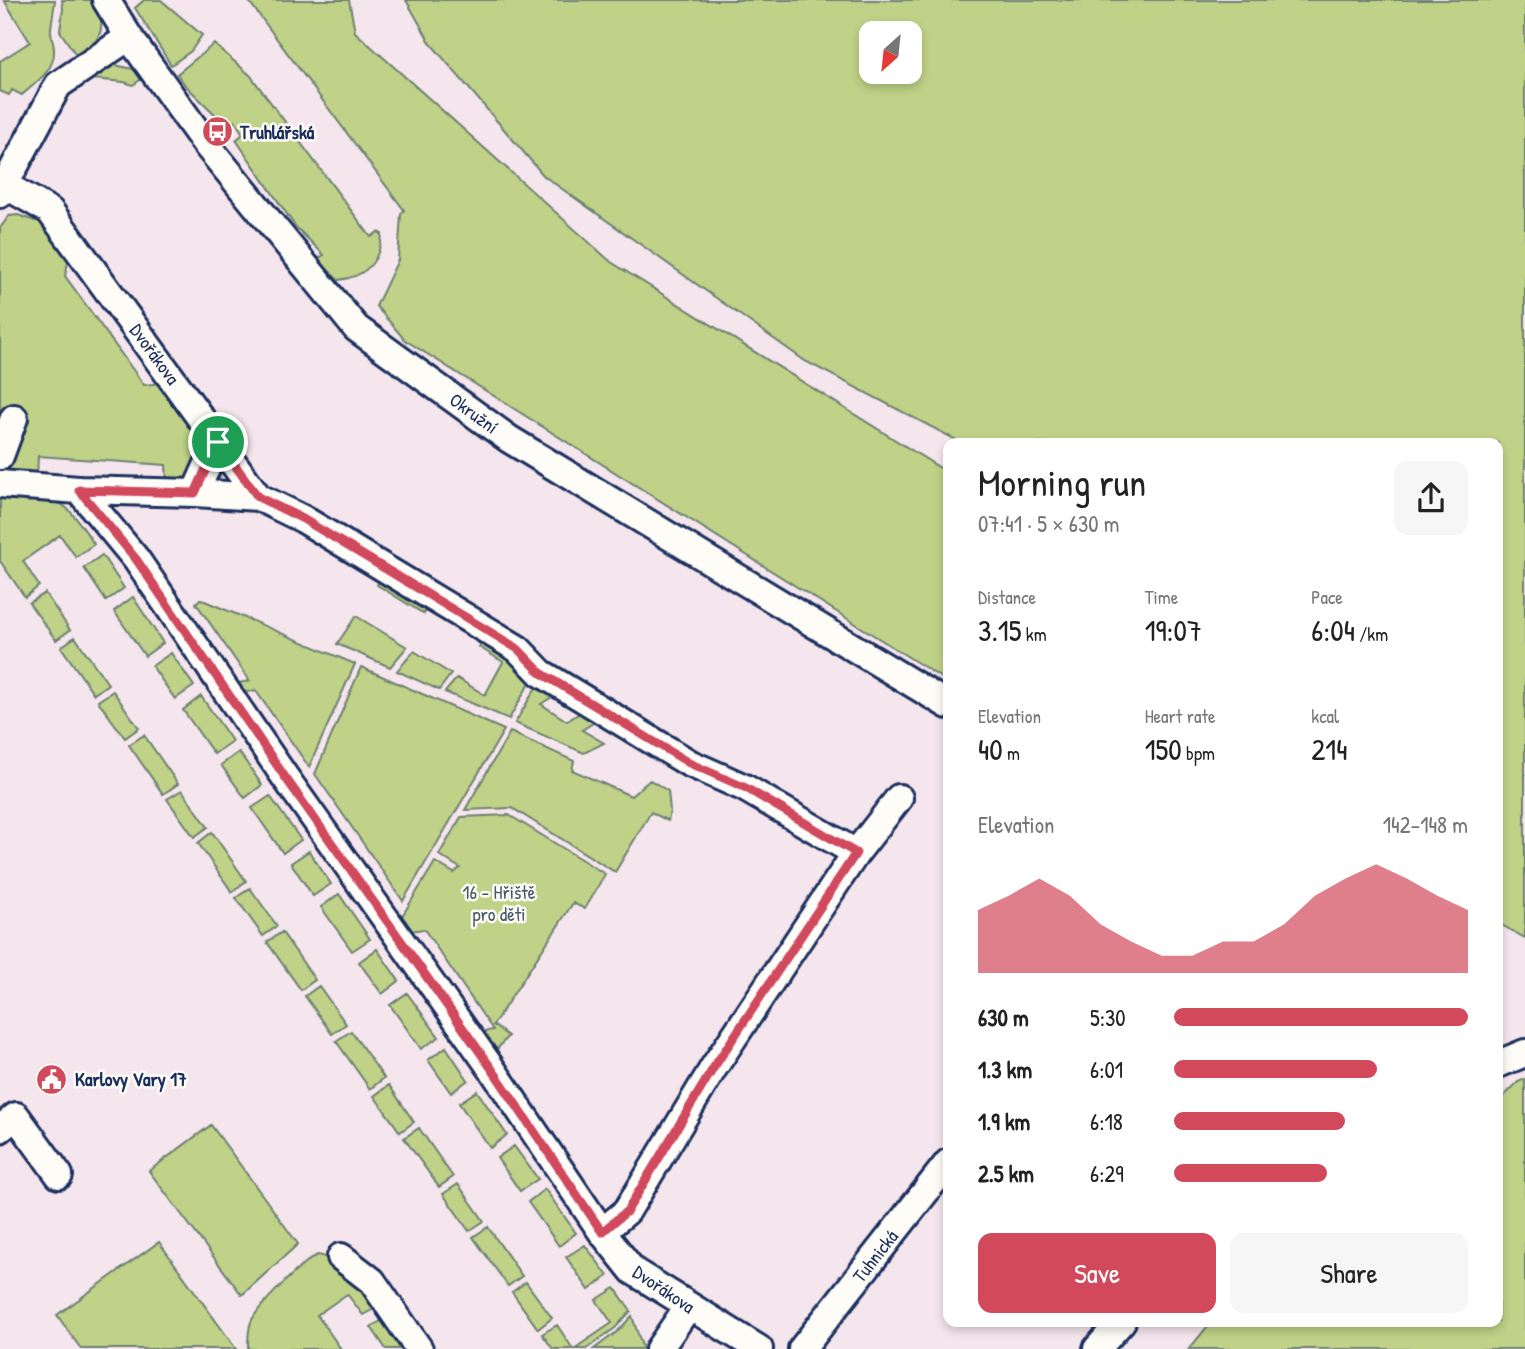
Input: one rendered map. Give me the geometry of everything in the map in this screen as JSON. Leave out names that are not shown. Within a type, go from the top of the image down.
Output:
[{"type":"street","name":"Okružní","points":[[106,0],[129,37],[205,143],[356,328],[509,439],[943,702]]},
{"type":"street","points":[[2,189],[58,85],[129,37]]},
{"type":"street","name":"Dvořákova","points":[[2,189],[50,211],[258,497]]},
{"type":"street","points":[[0,456],[14,418]]},
{"type":"street","points":[[195,493],[218,442]]},
{"type":"street","points":[[0,484],[258,497],[303,519],[518,649],[541,673],[689,763],[746,788],[856,853]]},
{"type":"street","name":"Dvořákova","points":[[79,490],[136,559],[285,777],[494,1072],[602,1232],[633,1270],[688,1307],[759,1349]]},
{"type":"street","points":[[602,1232],[627,1211],[714,1067],[856,853],[898,798]]},
{"type":"street","points":[[1503,1062],[1525,1053]]},
{"type":"street","points":[[0,1129],[16,1116],[59,1175]]},
{"type":"street","name":"Tuhnická","points":[[802,1349],[943,1169]]},
{"type":"street","points":[[341,1257],[372,1281],[419,1349]]},
{"type":"street","points":[[659,1349],[688,1307]]},
{"type":"street","points":[[1097,1349],[1117,1327]]},
{"type":"green space","points":[[4,0],[55,0],[51,31],[54,50],[51,64],[43,76],[22,95],[12,90],[9,95],[0,91],[0,61],[30,42]]},
{"type":"green space","points":[[62,0],[93,0],[101,18],[97,39],[78,58],[60,31]]},
{"type":"green space","points":[[144,0],[161,0],[202,35],[191,51],[171,65],[135,8]]},
{"type":"green space","points":[[248,0],[349,0],[355,32],[611,262],[943,470],[943,679],[405,340],[376,306],[398,260],[401,214],[404,210]]},
{"type":"green space","points":[[406,0],[1525,0],[1525,938],[1503,926],[1503,438],[952,438],[805,361],[544,176],[431,44]]},
{"type":"green space","points":[[214,44],[250,75],[371,237],[378,232],[382,234],[375,260],[364,272],[338,280],[317,259],[324,255],[295,226],[236,140],[243,134],[235,121],[226,125],[177,74]]},
{"type":"green space","points":[[115,65],[133,69],[143,78],[133,85],[92,79],[90,76]]},
{"type":"green space","points":[[39,214],[71,249],[65,276],[144,385],[161,383],[205,435],[205,452],[190,479],[167,485],[166,465],[38,456],[37,477],[0,474],[0,228],[9,216],[18,215],[35,221]]},
{"type":"green space","points":[[0,495],[35,497],[56,502],[73,515],[94,544],[76,557],[60,535],[23,561],[39,586],[25,597],[0,561]]},
{"type":"green space","points":[[102,555],[124,588],[106,601],[84,568]]},
{"type":"green space","points":[[382,576],[429,604],[424,614],[377,585]]},
{"type":"green space","points":[[45,593],[70,630],[56,640],[29,603]]},
{"type":"green space","points":[[133,597],[163,643],[145,656],[114,611]]},
{"type":"green space","points":[[200,599],[355,664],[309,767],[256,691],[233,693],[227,685],[250,681],[196,603]]},
{"type":"green space","points":[[356,616],[407,647],[390,667],[337,644]]},
{"type":"green space","points":[[75,637],[108,684],[94,694],[61,647]]},
{"type":"green space","points":[[485,638],[530,674],[529,684],[509,719],[445,692],[457,678],[485,695],[503,662],[479,647]]},
{"type":"green space","points":[[414,651],[451,674],[439,690],[397,671]]},
{"type":"green space","points":[[171,653],[194,686],[175,699],[152,666]]},
{"type":"green space","points":[[361,667],[504,730],[403,901],[315,774]]},
{"type":"green space","points":[[538,684],[555,695],[541,704],[567,721],[586,709],[601,718],[582,730],[604,743],[584,753],[515,723]]},
{"type":"green space","points":[[113,691],[139,728],[125,738],[98,701]]},
{"type":"green space","points":[[201,696],[232,741],[214,754],[183,710]]},
{"type":"green space","points":[[510,732],[574,761],[572,770],[631,796],[650,780],[668,791],[668,821],[651,812],[615,872],[512,808],[465,810]]},
{"type":"green space","points":[[144,735],[178,784],[163,794],[129,745]]},
{"type":"green space","points":[[239,752],[262,785],[245,798],[221,765]]},
{"type":"green space","points":[[182,790],[208,827],[194,837],[167,799]]},
{"type":"green space","points":[[270,796],[301,840],[283,853],[252,808]]},
{"type":"green space","name":"16 - Hřiště pro děti","points":[[509,815],[605,874],[585,909],[573,903],[493,1025],[508,1036],[494,1053],[472,1034],[493,1030],[424,929],[403,932],[396,926],[435,862],[454,873],[460,868],[439,855],[461,817]]},
{"type":"green space","points":[[212,832],[246,881],[232,892],[198,843]]},
{"type":"green space","points":[[309,851],[331,884],[313,896],[291,863]]},
{"type":"green space","points":[[250,888],[277,926],[263,936],[236,898]]},
{"type":"green space","points":[[339,894],[370,939],[352,951],[321,907]]},
{"type":"green space","points":[[282,932],[315,980],[301,990],[267,942]]},
{"type":"green space","points":[[377,949],[399,981],[382,994],[359,962]]},
{"type":"green space","points":[[319,986],[346,1024],[332,1034],[305,996]]},
{"type":"green space","points":[[407,993],[439,1037],[421,1049],[390,1005]]},
{"type":"green space","points":[[351,1031],[384,1078],[370,1089],[336,1041]]},
{"type":"green space","points":[[446,1047],[468,1080],[451,1093],[428,1060]]},
{"type":"green space","points":[[1525,1079],[1525,1349],[1189,1349],[1207,1327],[1503,1327],[1503,1097],[1518,1082]]},
{"type":"green space","points":[[389,1085],[414,1122],[400,1132],[374,1096]]},
{"type":"green space","points":[[477,1091],[507,1135],[490,1148],[459,1103]]},
{"type":"green space","points":[[211,1125],[298,1244],[242,1295],[149,1171]]},
{"type":"green space","points":[[419,1128],[453,1177],[439,1187],[404,1138]]},
{"type":"green space","points":[[514,1146],[538,1179],[520,1191],[497,1158]]},
{"type":"green space","points":[[458,1184],[484,1221],[469,1231],[443,1194]]},
{"type":"green space","points":[[545,1189],[576,1233],[559,1246],[528,1202]]},
{"type":"green space","points":[[488,1227],[522,1276],[508,1286],[473,1237]]},
{"type":"green space","points":[[159,1242],[236,1349],[81,1349],[57,1315]]},
{"type":"green space","points":[[585,1245],[608,1276],[589,1290],[566,1257]]},
{"type":"green space","points":[[318,1255],[342,1268],[379,1306],[363,1315],[347,1294],[317,1315],[341,1349],[248,1349],[249,1328],[255,1315],[292,1275]]},
{"type":"green space","points":[[526,1282],[552,1318],[538,1329],[512,1292]]},
{"type":"green space","points":[[615,1288],[631,1311],[615,1328],[586,1349],[574,1349],[612,1323],[596,1300]]},
{"type":"green space","points":[[632,1316],[643,1349],[594,1349],[618,1331]]},
{"type":"green space","points":[[387,1317],[408,1349],[386,1349],[371,1327]]},
{"type":"green space","points":[[557,1325],[573,1349],[553,1349],[542,1334]]},
{"type":"place","name":"Truhlářská","points":[[217,132]]},
{"type":"place","name":"Karlovy Vary 17","points":[[52,1079]]},
{"type":"route","points":[[218,442],[258,497],[303,519],[518,649],[541,673],[689,763],[746,788],[856,853],[714,1067],[627,1211],[602,1232],[494,1072],[285,777],[136,559],[79,490],[195,493],[218,442]]}]
